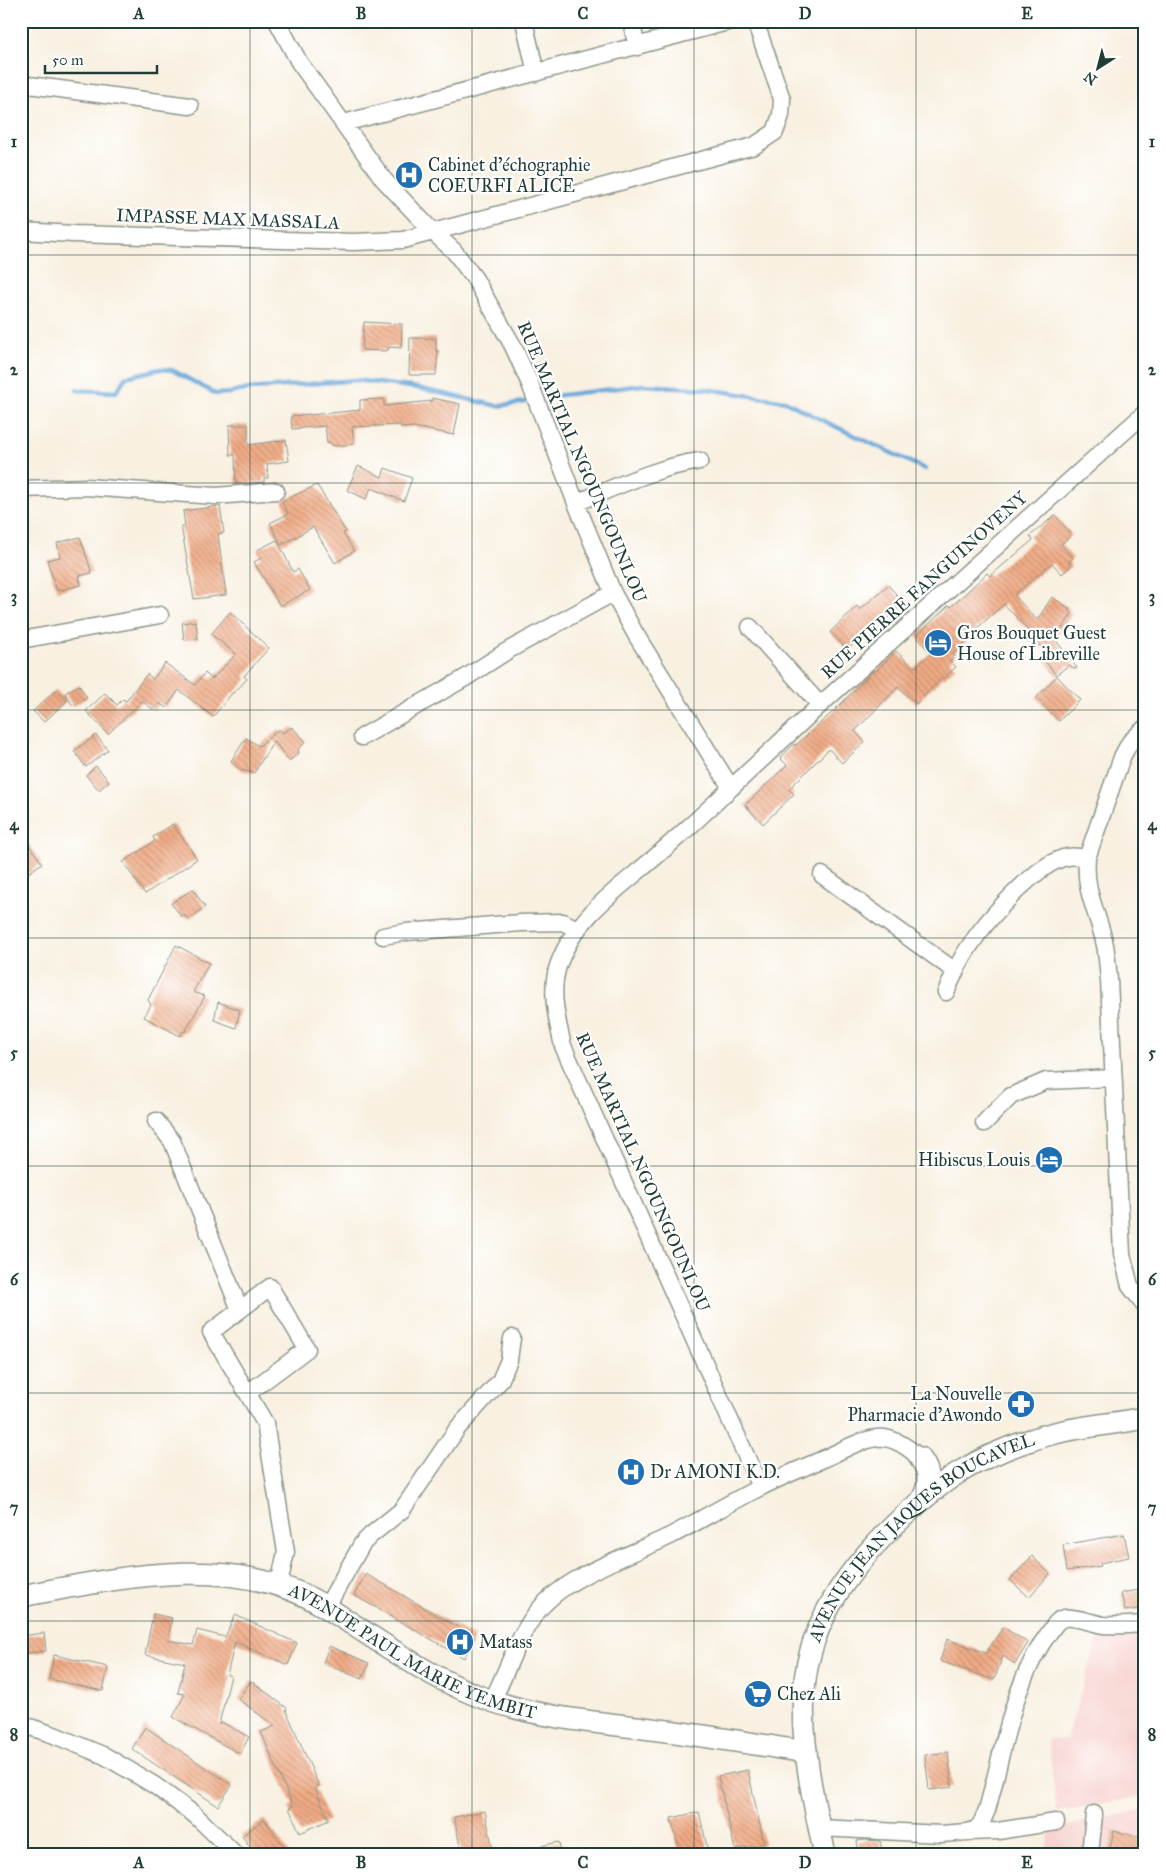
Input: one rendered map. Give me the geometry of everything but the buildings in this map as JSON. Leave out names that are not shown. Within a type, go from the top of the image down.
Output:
[{"type":"main road","name":"AVENUE JEAN JAQUES BOUCAVEL","points":[[825,1855],[806,1752],[804,1701],[806,1677],[812,1650],[826,1613],[841,1586],[864,1556],[885,1534],[937,1487],[959,1472],[998,1452],[1034,1438],[1070,1429],[1145,1418]]},
{"type":"main road","points":[[920,1458],[941,1470],[959,1472]]},
{"type":"main road","points":[[920,1458],[926,1466],[929,1476],[927,1490],[922,1500]]},
{"type":"main road","name":"AVENUE PAUL MARIE YEMBIT","points":[[21,1596],[104,1582],[178,1574],[234,1575],[279,1584],[297,1592],[436,1677],[464,1690],[520,1710],[806,1752]]},
{"type":"street","name":"RUE MARTIAL NGOUNGOUNLOU","points":[[277,21],[299,62],[384,180],[432,231],[454,251],[475,279],[513,346],[530,384],[613,593],[636,636],[731,788],[577,928],[558,965],[555,985],[555,1012],[563,1046],[760,1487]]},
{"type":"street","points":[[524,21],[536,73]]},
{"type":"street","points":[[630,21],[638,47]]},
{"type":"street","points":[[344,123],[731,21]]},
{"type":"street","name":"IMPASSE MAX MASSALA","points":[[21,231],[354,242],[403,240],[754,146],[775,132],[781,115],[782,99],[755,21]]},
{"type":"street","points":[[21,84],[190,106]]},
{"type":"street","name":"RUE PIERRE FANGUINOVENY","points":[[731,788],[820,705],[1145,413]]},
{"type":"street","points":[[576,503],[651,474],[684,463],[700,461]]},
{"type":"street","points":[[21,489],[86,487],[216,496],[276,491]]},
{"type":"street","points":[[362,737],[465,678],[507,651],[613,593]]},
{"type":"street","points":[[21,640],[160,615]]},
{"type":"street","points":[[750,627],[820,705]]},
{"type":"street","points":[[1145,728],[1130,742],[1122,757],[1087,858],[1087,885],[1105,946],[1109,980],[1122,1254],[1130,1286],[1145,1304]]},
{"type":"street","points":[[946,992],[967,949],[980,930],[1044,866],[1067,857],[1087,858]]},
{"type":"street","points":[[822,875],[956,972]]},
{"type":"street","points":[[384,936],[406,932],[521,923],[563,922],[577,928]]},
{"type":"street","points":[[984,1123],[1011,1096],[1046,1081],[1113,1078]]},
{"type":"street","points":[[156,1121],[172,1141],[240,1310]]},
{"type":"street","points":[[248,1393],[307,1349],[270,1287],[211,1332],[266,1423],[286,1552],[279,1584]]},
{"type":"street","points":[[326,1608],[362,1544],[402,1510],[453,1435],[500,1380],[509,1360],[512,1338]]},
{"type":"street","points":[[492,1701],[534,1617],[559,1590],[578,1579],[671,1535],[760,1487],[861,1443],[879,1438],[895,1441],[908,1448],[920,1458]]},
{"type":"street","points":[[968,1832],[976,1829],[985,1818],[1005,1739],[1021,1690],[1039,1647],[1057,1621],[1065,1618],[1103,1625],[1145,1624]]},
{"type":"street","points":[[21,1724],[105,1756],[154,1785],[195,1815],[236,1855]]},
{"type":"street","points":[[1090,1855],[1094,1814]]},
{"type":"street","points":[[820,1828],[941,1834],[1004,1830],[1056,1822]]},
{"type":"shaded area","points":[[1099,1634],[1145,1634],[1145,1796],[1057,1812],[1048,1739],[1066,1740]]},
{"type":"shaded area","points":[[1145,1809],[1145,1855],[1045,1855],[1050,1830]]},
{"type":"waterway","points":[[77,390],[116,392],[126,377],[160,369],[172,370],[216,394],[250,389],[355,380],[418,388],[498,406],[525,402]]},
{"type":"waterway","points":[[546,397],[643,385],[707,389],[785,401],[925,469]]},
{"type":"place","name":"Cabinet d'échographie COEURFI ALICE","points":[[409,175]]},
{"type":"place","name":"Gros Bouquet Guest House of Libreville","points":[[938,643]]},
{"type":"place","name":"Hibiscus Louis","points":[[1049,1160]]},
{"type":"place","name":"La Nouvelle Pharmacie d'Awondo","points":[[1021,1404]]},
{"type":"place","name":"Dr AMONI K.D.","points":[[631,1472]]},
{"type":"place","name":"Matass","points":[[460,1642]]},
{"type":"place","name":"Chez Ali","points":[[758,1694]]}]
